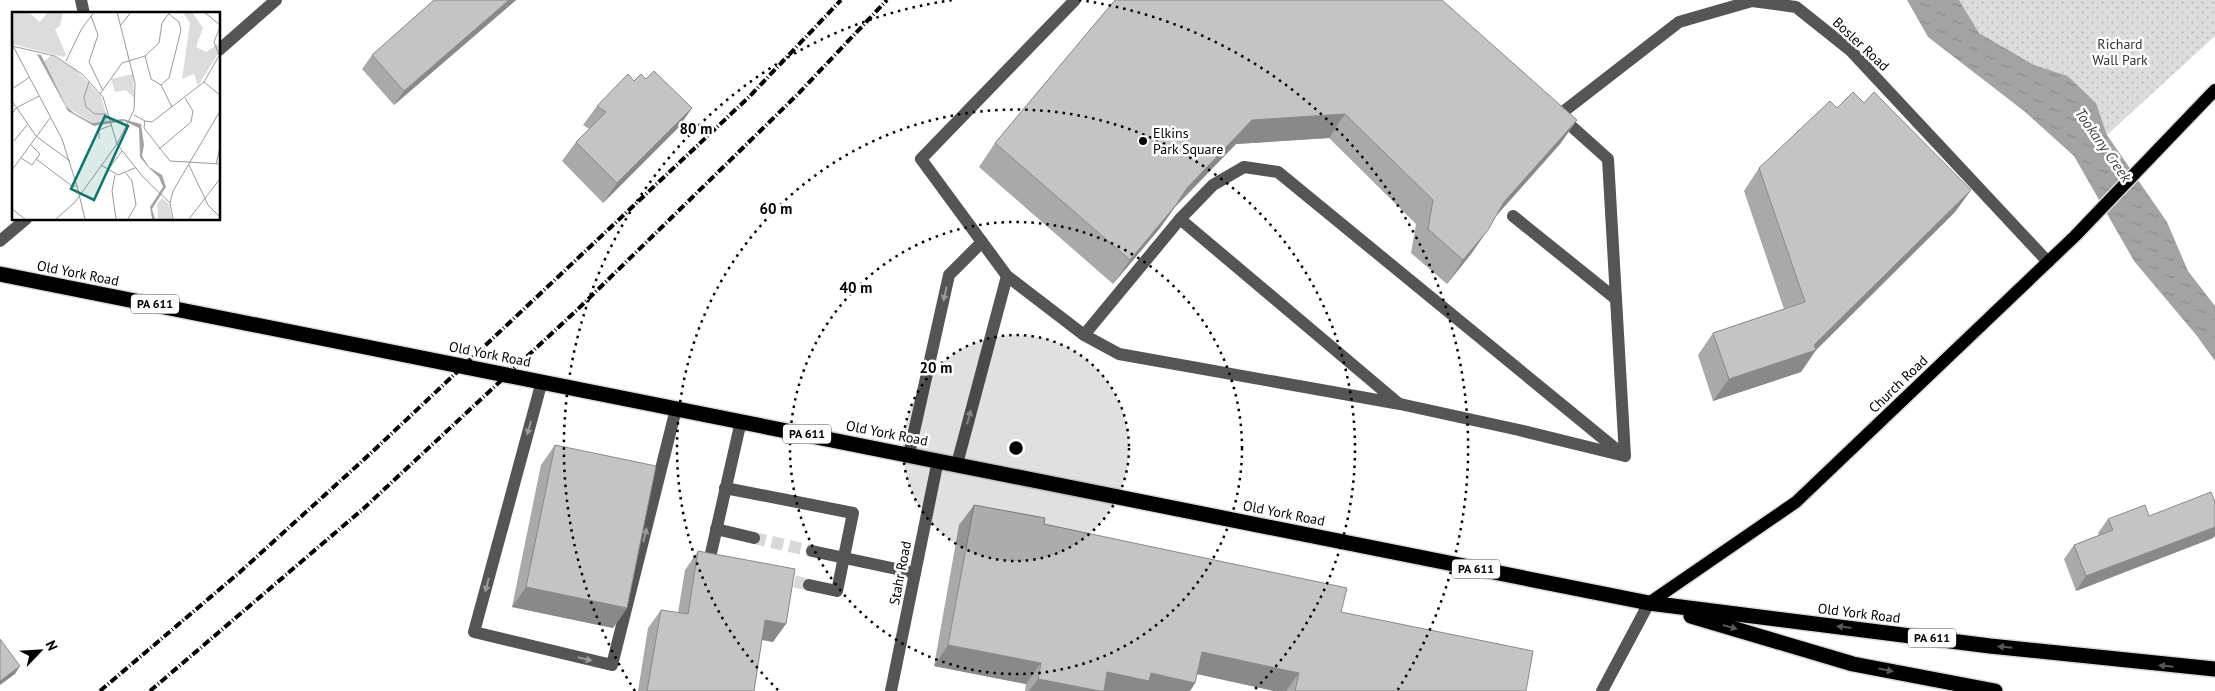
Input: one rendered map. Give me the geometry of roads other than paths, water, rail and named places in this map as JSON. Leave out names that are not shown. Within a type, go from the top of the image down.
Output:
[{"type":"highway","name":"Old York Road","points":[[0,274],[1649,603],[2009,648],[2215,669]]},
{"type":"highway","name":"Old York Road","points":[[1649,603],[1853,664],[1996,691]]},
{"type":"main road","name":"Church Road","points":[[1649,603],[1796,502],[2075,236],[2215,90]]},
{"type":"street","points":[[220,49],[276,0]]},
{"type":"street","points":[[1075,0],[922,159],[1007,276],[1084,335],[1119,354],[1400,404],[1625,456]]},
{"type":"street","name":"Bosler Road","points":[[1616,299],[1608,159],[1555,111],[1679,22],[1752,1],[1795,3],[1850,50],[2048,262]]},
{"type":"street","points":[[1084,335],[1180,219],[1213,185],[1244,167],[1278,172],[1625,456]]},
{"type":"street","points":[[1512,216],[1616,299],[1625,456]]},
{"type":"street","points":[[1180,219],[1400,404]]},
{"type":"street","points":[[0,241],[25,220]]},
{"type":"street","points":[[909,454],[949,275],[982,242]]},
{"type":"street","points":[[957,464],[1007,276]]},
{"type":"street","points":[[542,381],[474,632],[612,665],[664,464],[676,409]]},
{"type":"street","points":[[726,566],[709,562],[742,421]]},
{"type":"street","name":"Stahr Road","points":[[891,691],[938,460]]},
{"type":"street","points":[[725,488],[853,513],[837,591],[809,585]]},
{"type":"street","points":[[716,529],[754,538]]},
{"type":"street","points":[[812,551],[915,572]]},
{"type":"street","name":"Church Road","points":[[1602,691],[1649,603]]},
{"type":"water","name":"Tookany Creek","points":[[1907,0],[1959,0],[1979,33],[2034,65],[2068,76],[2096,103],[2107,135],[2167,222],[2188,271],[2215,306],[2215,361],[2197,336],[2134,261],[2074,156],[2024,111],[1928,37]]},
{"type":"tunnel","points":[[754,538],[812,551]]},
{"type":"tunnel","points":[[777,577],[809,585]]},
{"type":"railway","points":[[100,691],[240,572],[371,453],[749,97],[841,0]]},
{"type":"railway","points":[[150,691],[363,509],[578,309],[798,94],[887,0]]},
{"type":"place","name":"Elkins Park Square","points":[[1143,141]]},
{"type":"park label","name":"Richard Wall Park","points":[[2120,52]]}]
